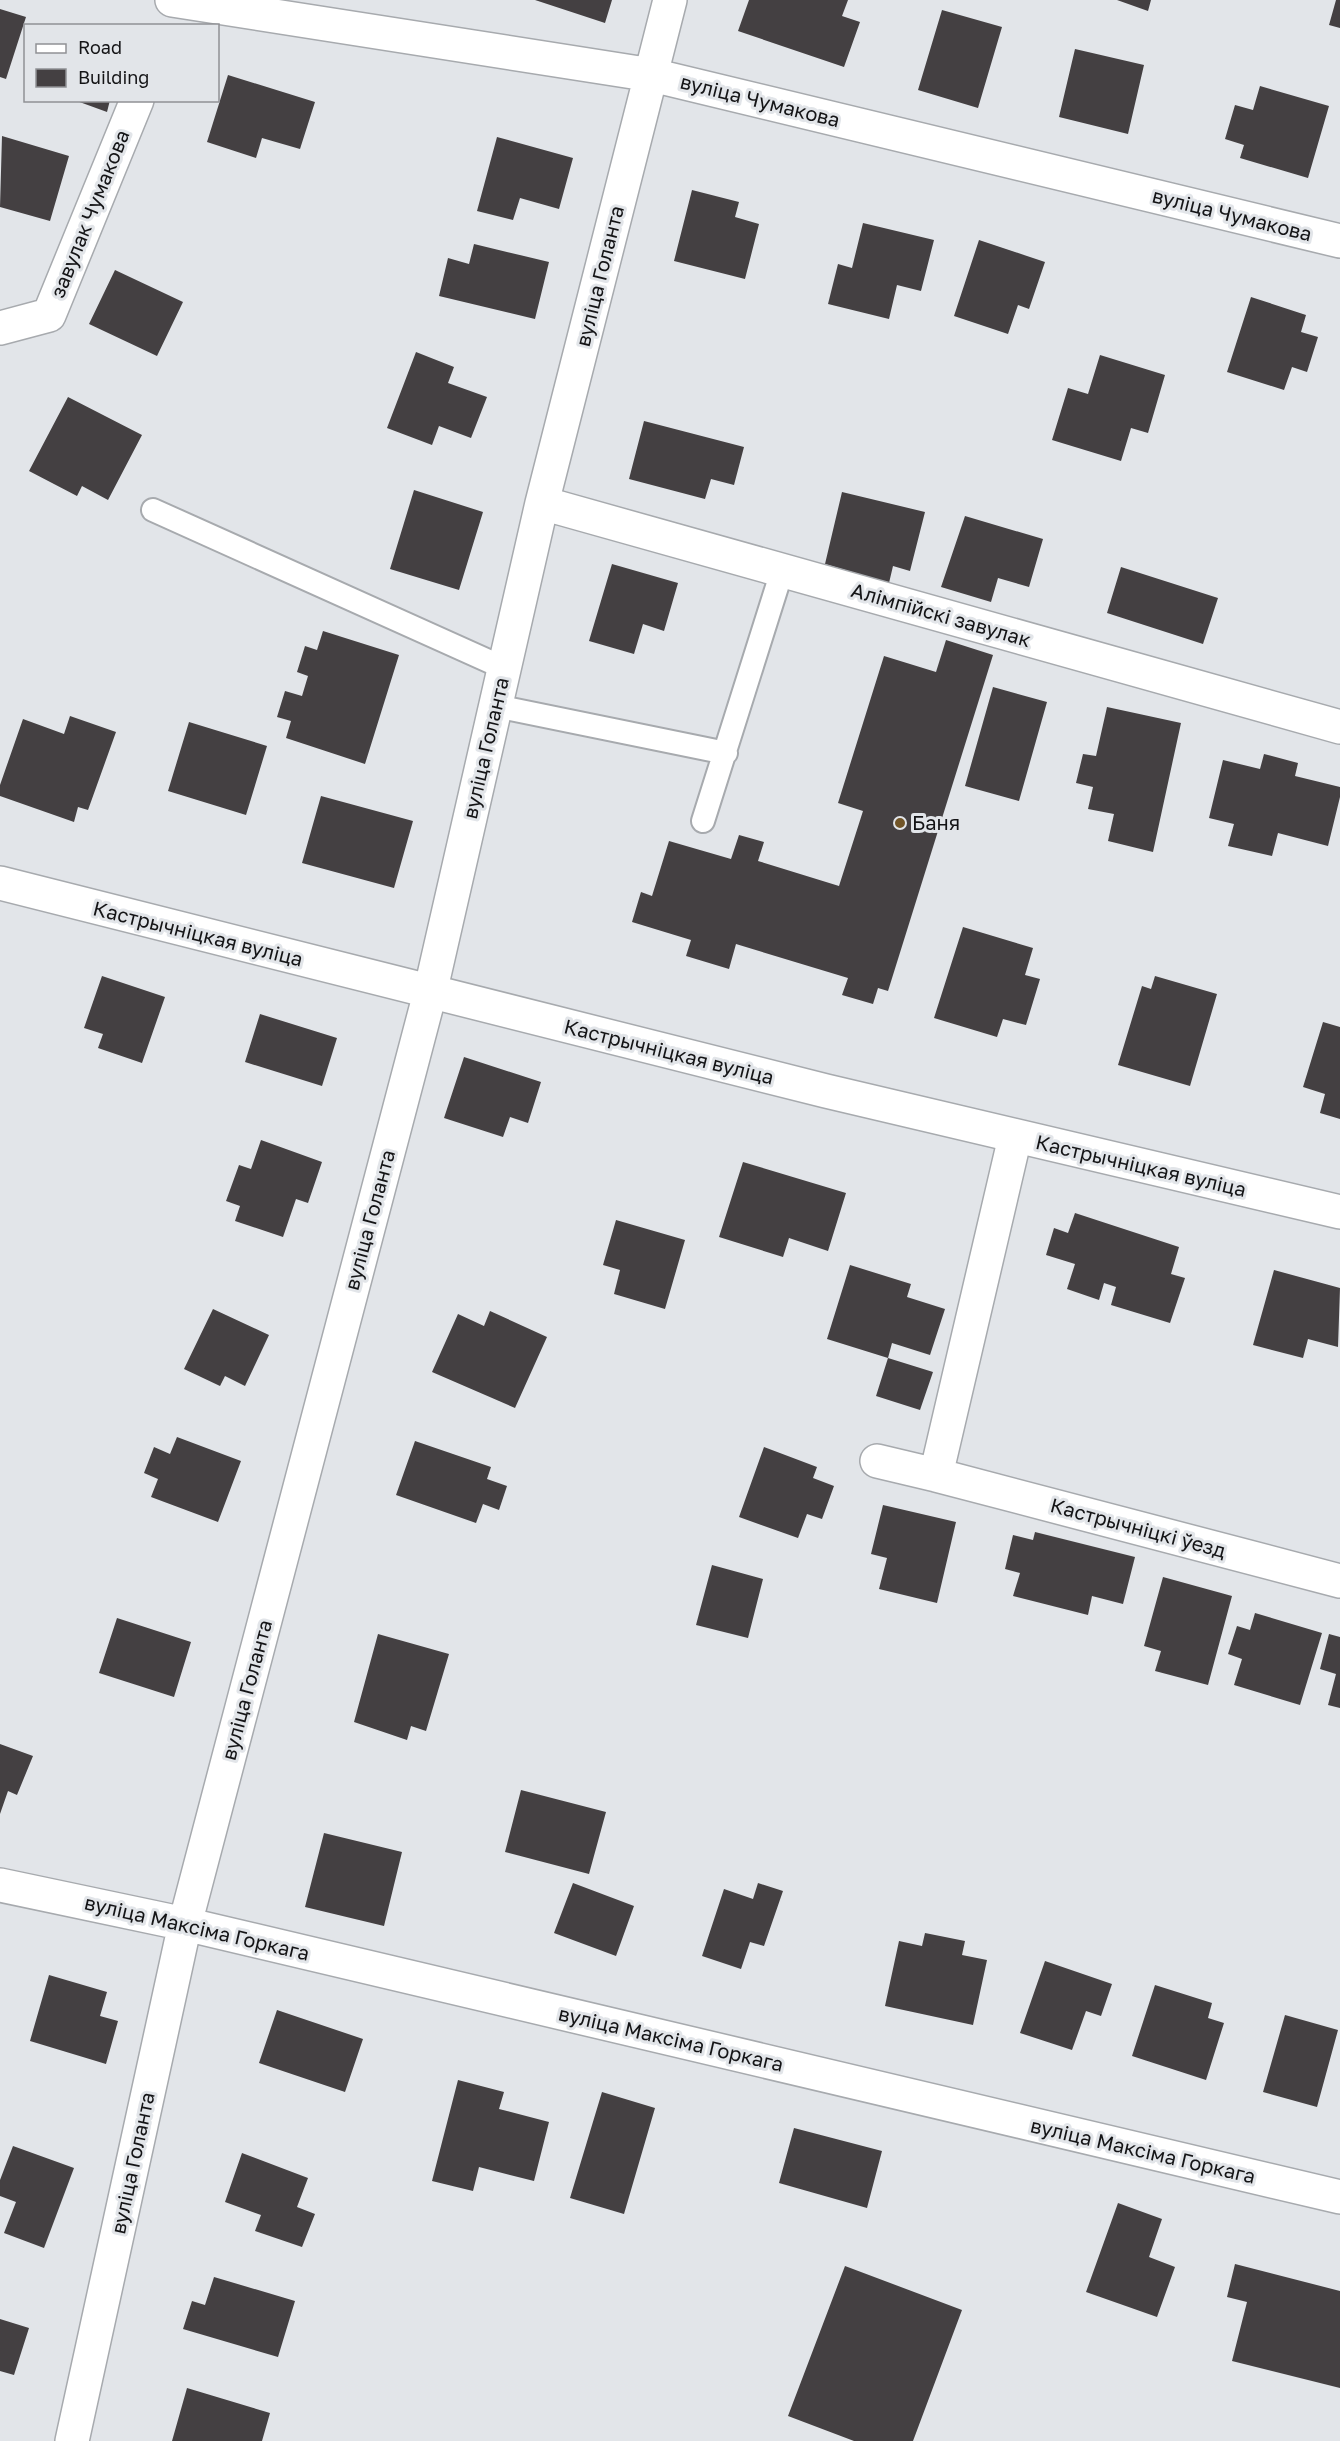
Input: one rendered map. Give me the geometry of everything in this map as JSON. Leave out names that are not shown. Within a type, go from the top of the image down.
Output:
[{"type":"street","name":"вуліца Голанта","points":[[72,2441],[185,1924],[430,993],[542,503],[670,0]]},
{"type":"street","name":"вуліца Чумакова","points":[[172,9],[652,75],[1340,241]]},
{"type":"street","name":"завулак Чумакова","points":[[0,328],[48,315],[136,102]]},
{"type":"street","name":"Алімпійскі завулак","points":[[542,503],[1340,727]]},
{"type":"street","name":"Кастрычніцкая вуліца","points":[[0,883],[430,993],[1015,1137],[1340,1212]]},
{"type":"street","points":[[936,1475],[1015,1137]]},
{"type":"street","name":"Кастрычніцкі ўезд","points":[[877,1461],[1340,1581]]},
{"type":"street","name":"вуліца Максіма Горкага","points":[[0,1885],[185,1924],[1340,2197]]},
{"type":"lane","points":[[153,510],[504,668]]},
{"type":"lane","points":[[703,821],[782,571]]},
{"type":"lane","points":[[496,706],[726,753]]},
{"type":"building","points":[[535,0],[612,0],[605,23]]},
{"type":"building","points":[[749,0],[848,0],[842,16],[860,22],[844,67],[738,31]]},
{"type":"building","points":[[1117,0],[1151,0],[1148,11]]},
{"type":"building","points":[[1336,0],[1340,0],[1340,28],[1329,25]]},
{"type":"building","points":[[0,9],[26,17],[6,79],[0,77]]},
{"type":"building","points":[[942,10],[1002,27],[978,108],[918,90]]},
{"type":"building","points":[[1075,49],[1144,65],[1128,134],[1059,117]]},
{"type":"building","points":[[228,75],[315,102],[300,149],[262,138],[256,158],[207,142]]},
{"type":"building","points":[[1260,86],[1329,106],[1308,178],[1240,158],[1244,145],[1225,139],[1235,105],[1253,110]]},
{"type":"building","points":[[80,102],[110,102],[107,112]]},
{"type":"building","points":[[2,136],[69,156],[50,221],[0,207]]},
{"type":"building","points":[[497,137],[573,158],[559,209],[520,198],[513,220],[477,211]]},
{"type":"building","points":[[692,190],[739,202],[735,217],[759,224],[745,279],[674,261]]},
{"type":"building","points":[[863,223],[934,240],[921,291],[897,285],[889,319],[828,304],[838,264],[852,268]]},
{"type":"building","points":[[979,240],[1045,262],[1029,309],[1018,305],[1008,334],[954,316]]},
{"type":"building","points":[[474,244],[549,262],[535,319],[439,296],[448,258],[469,264]]},
{"type":"building","points":[[115,270],[183,302],[157,356],[89,324]]},
{"type":"building","points":[[1251,297],[1306,315],[1301,332],[1318,337],[1307,372],[1292,367],[1284,390],[1227,372]]},
{"type":"building","points":[[416,352],[454,367],[448,383],[487,397],[471,438],[439,426],[432,445],[387,428]]},
{"type":"building","points":[[1100,355],[1165,375],[1148,433],[1131,428],[1121,461],[1052,440],[1068,388],[1088,394]]},
{"type":"building","points":[[68,397],[142,435],[108,500],[82,486],[77,496],[29,471]]},
{"type":"building","points":[[644,421],[744,447],[734,485],[711,479],[705,499],[629,479]]},
{"type":"building","points":[[414,490],[483,512],[459,590],[390,569]]},
{"type":"building","points":[[842,492],[925,512],[910,571],[893,566],[889,583],[825,564]]},
{"type":"building","points":[[965,516],[1043,539],[1029,587],[998,578],[991,602],[941,587]]},
{"type":"building","points":[[612,564],[678,583],[664,631],[643,624],[634,654],[589,641]]},
{"type":"building","points":[[1121,567],[1218,598],[1203,644],[1107,613]]},
{"type":"building","points":[[323,631],[399,655],[365,764],[286,738],[291,721],[277,717],[285,691],[302,696],[308,676],[297,672],[305,646],[317,650]]},
{"type":"building","name":"Баня","points":[[946,640],[993,655],[888,991],[878,988],[873,1004],[842,995],[848,978],[736,944],[729,969],[686,956],[691,940],[632,922],[641,892],[652,896],[669,841],[731,859],[739,835],[764,842],[758,861],[839,886],[863,811],[838,803],[884,656],[936,672]]},
{"type":"building","points":[[993,687],[1047,702],[1019,801],[965,786]]},
{"type":"building","points":[[1107,707],[1181,723],[1153,852],[1108,841],[1114,814],[1088,809],[1093,787],[1076,783],[1083,754],[1096,756]]},
{"type":"building","points":[[70,716],[116,732],[88,810],[78,807],[74,822],[0,796],[0,785],[23,719],[64,734]]},
{"type":"building","points":[[189,722],[267,746],[246,815],[168,791]]},
{"type":"building","points":[[1264,754],[1298,763],[1295,776],[1340,787],[1340,797],[1328,846],[1278,833],[1272,856],[1228,846],[1234,824],[1209,818],[1223,760],[1260,769]]},
{"type":"building","points":[[321,796],[413,821],[394,888],[302,863]]},
{"type":"building","points":[[963,927],[1033,948],[1025,975],[1040,979],[1026,1025],[1003,1019],[997,1037],[934,1018]]},
{"type":"building","points":[[102,976],[165,997],[142,1063],[98,1048],[103,1034],[84,1028]]},
{"type":"building","points":[[1155,976],[1217,994],[1190,1086],[1118,1065],[1142,986],[1151,989]]},
{"type":"building","points":[[260,1014],[337,1038],[322,1086],[245,1062]]},
{"type":"building","points":[[1323,1022],[1340,1027],[1340,1119],[1320,1113],[1325,1094],[1303,1087]]},
{"type":"building","points":[[464,1057],[541,1082],[528,1123],[510,1117],[503,1137],[444,1118]]},
{"type":"building","points":[[261,1140],[322,1162],[308,1203],[296,1199],[283,1237],[235,1221],[240,1206],[226,1201],[239,1165],[251,1169]]},
{"type":"building","points":[[743,1162],[846,1193],[828,1251],[789,1238],[783,1257],[719,1237]]},
{"type":"building","points":[[1075,1213],[1179,1247],[1171,1274],[1185,1278],[1170,1323],[1111,1305],[1116,1287],[1104,1283],[1099,1300],[1067,1289],[1075,1264],[1046,1255],[1054,1228],[1068,1233]]},
{"type":"building","points":[[616,1220],[685,1240],[665,1309],[614,1294],[620,1270],[603,1265]]},
{"type":"building","points":[[850,1265],[911,1284],[907,1297],[945,1309],[930,1355],[892,1343],[888,1358],[827,1339]]},
{"type":"building","points":[[1274,1270],[1340,1288],[1338,1347],[1308,1339],[1303,1358],[1253,1345]]},
{"type":"building","points":[[213,1309],[269,1335],[245,1386],[225,1376],[220,1386],[184,1369]]},
{"type":"building","points":[[490,1311],[547,1337],[515,1408],[432,1372],[458,1314],[484,1326]]},
{"type":"building","points":[[888,1358],[933,1372],[920,1410],[876,1396]]},
{"type":"building","points":[[177,1437],[241,1461],[218,1522],[151,1497],[158,1479],[144,1473],[154,1447],[170,1454]]},
{"type":"building","points":[[415,1441],[491,1467],[487,1479],[507,1486],[499,1510],[483,1504],[476,1523],[396,1495]]},
{"type":"building","points":[[764,1447],[817,1467],[813,1478],[834,1486],[822,1519],[807,1514],[798,1538],[739,1517]]},
{"type":"building","points":[[883,1505],[956,1522],[937,1603],[879,1589],[887,1558],[871,1554]]},
{"type":"building","points":[[1035,1532],[1135,1557],[1123,1604],[1092,1596],[1088,1615],[1013,1596],[1020,1573],[1005,1569],[1013,1535],[1033,1540]]},
{"type":"building","points":[[712,1565],[763,1579],[748,1638],[696,1625]]},
{"type":"building","points":[[1163,1577],[1232,1596],[1208,1685],[1155,1671],[1161,1651],[1144,1646]]},
{"type":"building","points":[[1255,1613],[1322,1633],[1300,1705],[1234,1685],[1242,1659],[1228,1654],[1237,1626],[1250,1630]]},
{"type":"building","points":[[117,1618],[191,1642],[174,1697],[99,1673]]},
{"type":"building","points":[[378,1634],[449,1654],[426,1731],[411,1726],[407,1740],[354,1722]]},
{"type":"building","points":[[1329,1634],[1340,1637],[1340,1708],[1328,1705],[1336,1674],[1320,1669]]},
{"type":"building","points":[[0,1744],[33,1756],[17,1795],[8,1791],[0,1814]]},
{"type":"building","points":[[521,1790],[606,1812],[589,1874],[505,1852]]},
{"type":"building","points":[[324,1833],[402,1852],[384,1926],[305,1907]]},
{"type":"building","points":[[573,1883],[634,1906],[616,1956],[554,1933]]},
{"type":"building","points":[[758,1883],[783,1891],[764,1946],[750,1942],[741,1969],[702,1956],[724,1889],[753,1899]]},
{"type":"building","points":[[925,1933],[965,1941],[962,1955],[987,1960],[973,2025],[885,2006],[899,1941],[922,1946]]},
{"type":"building","points":[[1045,1961],[1112,1984],[1101,2016],[1086,2011],[1072,2050],[1020,2033]]},
{"type":"building","points":[[49,1975],[107,1992],[100,2016],[118,2021],[106,2064],[30,2041]]},
{"type":"building","points":[[1155,1985],[1212,2003],[1208,2018],[1224,2023],[1206,2080],[1132,2056]]},
{"type":"building","points":[[277,2010],[363,2039],[345,2092],[259,2063]]},
{"type":"building","points":[[1285,2015],[1338,2030],[1317,2107],[1263,2092]]},
{"type":"building","points":[[458,2080],[504,2092],[499,2109],[549,2122],[534,2181],[479,2167],[473,2191],[432,2181]]},
{"type":"building","points":[[602,2092],[655,2108],[624,2214],[570,2198]]},
{"type":"building","points":[[794,2128],[882,2151],[867,2208],[779,2183]]},
{"type":"building","points":[[13,2146],[74,2168],[44,2248],[4,2233],[16,2202],[0,2196],[0,2180]]},
{"type":"building","points":[[242,2153],[308,2178],[297,2207],[315,2214],[302,2247],[255,2231],[261,2215],[225,2202]]},
{"type":"building","points":[[1118,2203],[1162,2219],[1149,2257],[1175,2267],[1157,2317],[1086,2292]]},
{"type":"building","points":[[1235,2264],[1340,2291],[1340,2388],[1232,2361],[1247,2302],[1227,2297]]},
{"type":"building","points":[[845,2266],[962,2310],[913,2441],[854,2441],[788,2416]]},
{"type":"building","points":[[214,2277],[295,2301],[278,2357],[183,2329],[192,2301],[205,2305]]},
{"type":"building","points":[[0,2319],[29,2328],[14,2375],[0,2371]]},
{"type":"building","points":[[187,2388],[270,2413],[262,2441],[172,2441]]},
{"type":"place","name":"Баня","points":[[900,823]]}]
